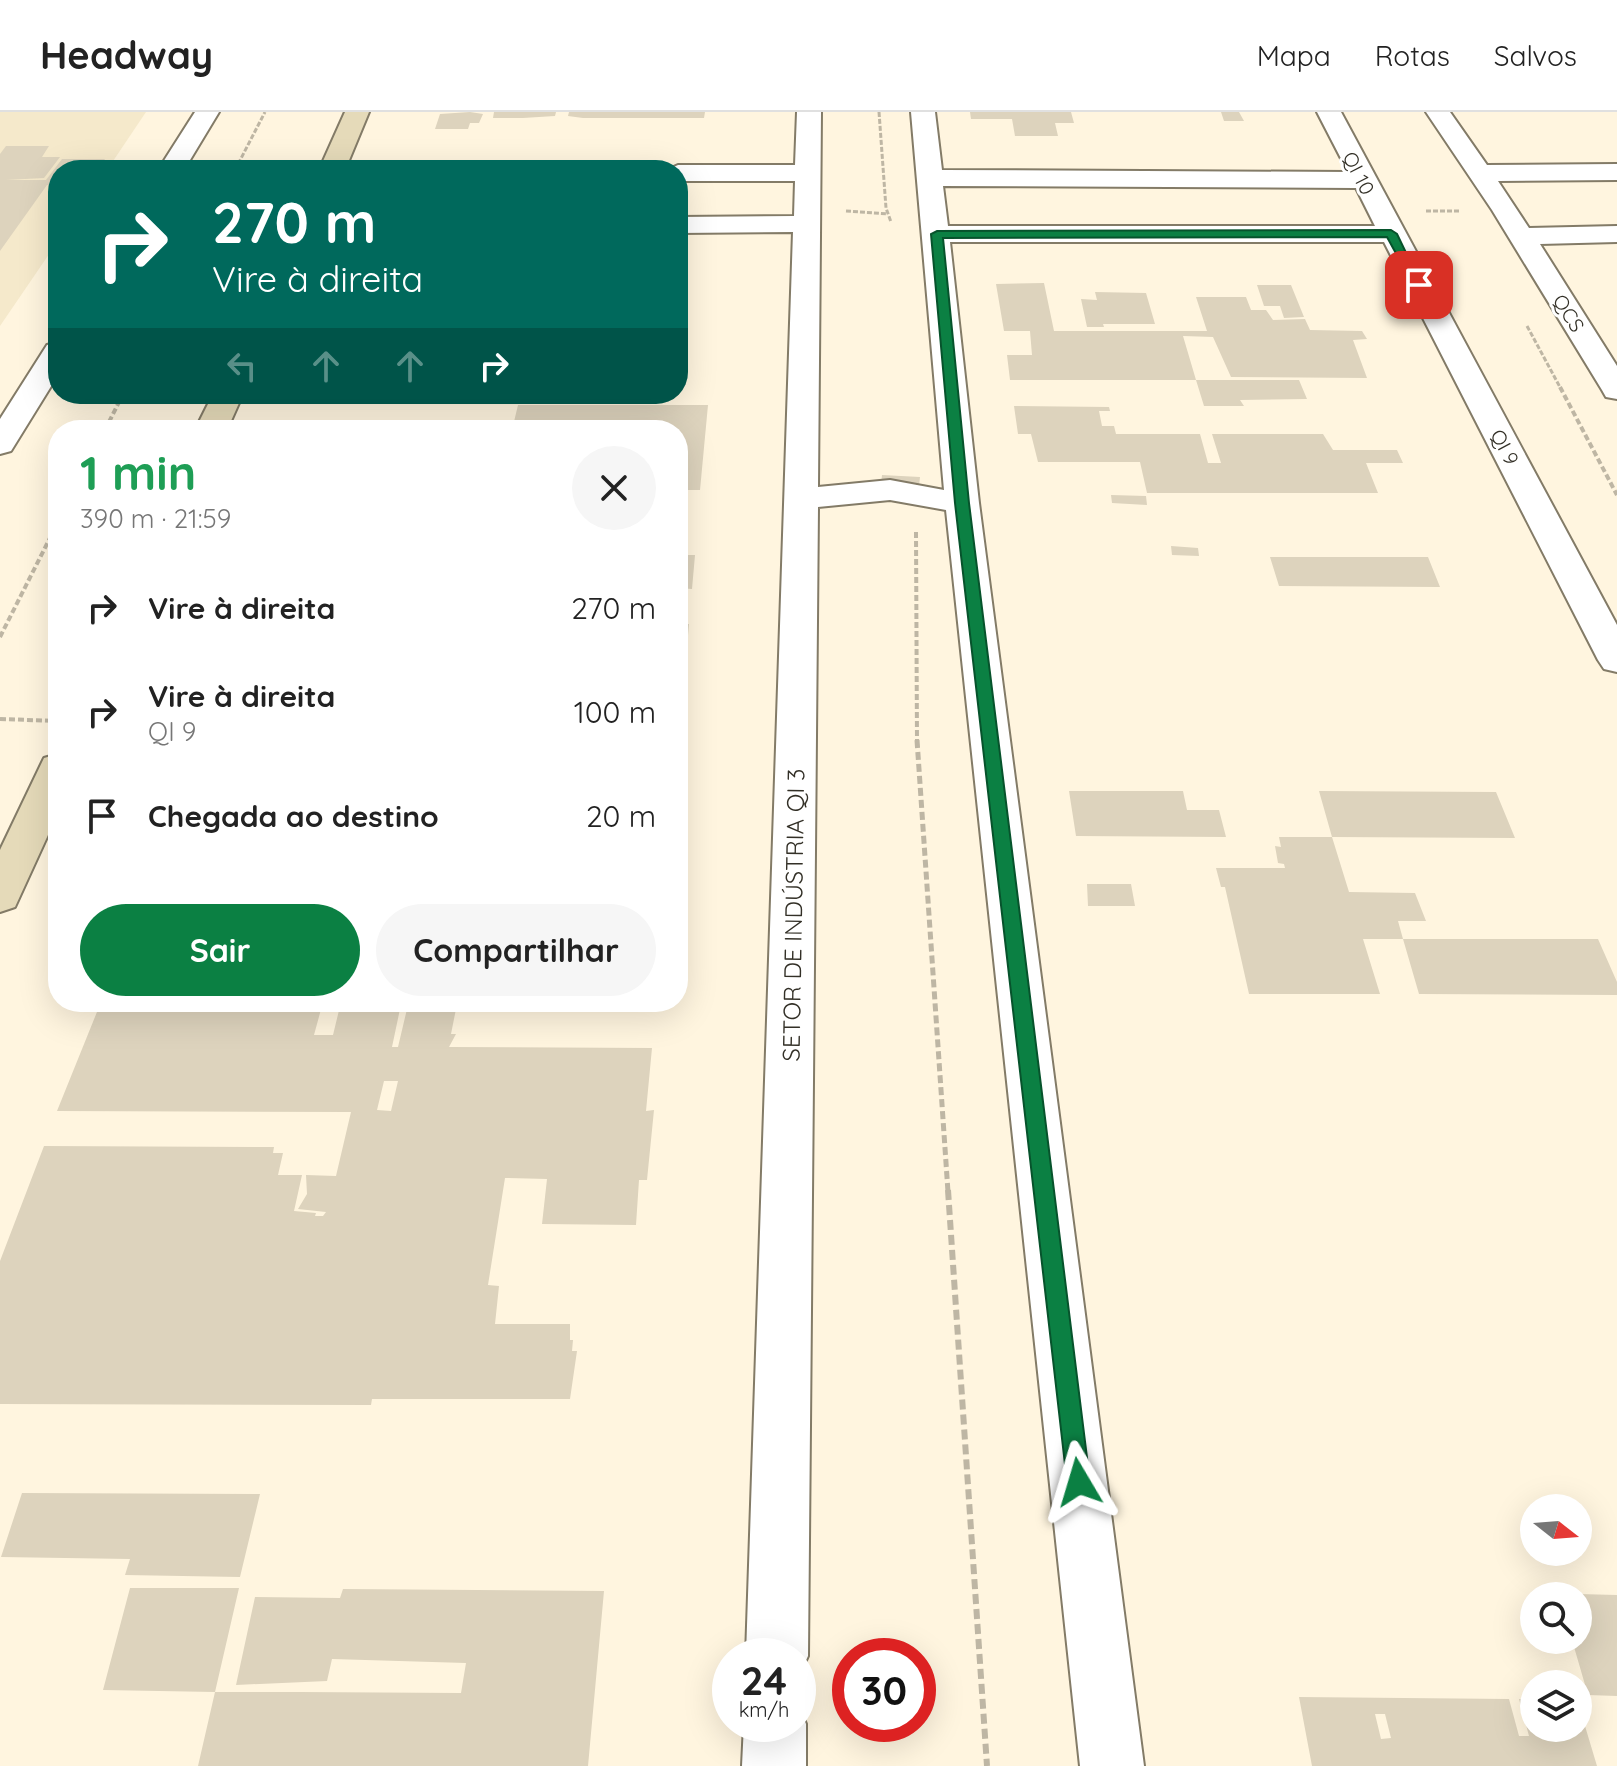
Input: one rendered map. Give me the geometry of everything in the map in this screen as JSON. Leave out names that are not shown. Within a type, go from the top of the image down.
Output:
[{"type":"street","points":[[177,160],[207,112]]},
{"type":"street","points":[[336,160],[357,112]]},
{"type":"street","name":"SETOR DE INDÚSTRIA QI 3","points":[[777,1638],[809,112]]},
{"type":"street","points":[[923,112],[962,503],[1112,1766]]},
{"type":"street","name":"QI 10","points":[[1329,112],[1391,234]]},
{"type":"street","name":"QCS","points":[[1438,112],[1522,236],[1617,390]]},
{"type":"street","points":[[1481,173],[1617,172]]},
{"type":"street","points":[[688,173],[810,173]]},
{"type":"street","points":[[929,178],[1361,180]]},
{"type":"street","points":[[688,225],[809,224]]},
{"type":"street","points":[[937,234],[1391,234]]},
{"type":"street","name":"QI 9","points":[[1391,234],[1617,660]]},
{"type":"street","points":[[1522,236],[1617,234]]},
{"type":"street","points":[[0,444],[48,367]]},
{"type":"street","points":[[803,498],[890,490],[962,503]]},
{"type":"street","points":[[0,896],[48,790]]},
{"type":"street","points":[[774,1766],[775,1742]]},
{"type":"path","points":[[240,160],[265,112]]},
{"type":"path","points":[[879,112],[886,208],[893,227]]},
{"type":"path","points":[[1451,199],[1466,223]]},
{"type":"path","points":[[1524,320],[1617,495]]},
{"type":"path","points":[[916,495],[917,742],[987,1766]]},
{"type":"path","points":[[0,637],[48,542]]},
{"type":"path","points":[[0,719],[48,721]]},
{"type":"shaded area","points":[[0,112],[146,112],[114,160],[48,160],[48,256],[0,326]]},
{"type":"building","points":[[494,112],[556,112],[555,116],[493,118]]},
{"type":"building","points":[[569,112],[705,112],[704,118],[583,118],[568,116]]},
{"type":"building","points":[[970,112],[1071,112],[1074,123],[1055,123],[1058,136],[1015,136],[1012,119],[971,119]]},
{"type":"building","points":[[1221,112],[1239,112],[1244,121],[1224,121]]},
{"type":"building","points":[[440,114],[483,114],[479,123],[470,123],[468,129],[435,129]]},
{"type":"building","points":[[6,146],[49,146],[42,157],[60,157],[48,160],[48,173],[44,178],[6,180],[46,180],[48,177],[48,185],[0,251],[0,154]]},
{"type":"building","points":[[62,159],[104,160],[61,160]]},
{"type":"building","points":[[1044,283],[1054,331],[1207,331],[1196,297],[1246,297],[1251,310],[1266,310],[1273,320],[1305,319],[1310,330],[1362,331],[1367,339],[1353,340],[1367,378],[1231,377],[1213,337],[1183,336],[1196,380],[1010,380],[1007,355],[1032,355],[1030,331],[1004,331],[996,284]]},
{"type":"building","points":[[1257,285],[1291,285],[1304,317],[1284,318],[1280,306],[1264,306]]},
{"type":"building","points":[[1095,292],[1146,293],[1155,324],[1087,327],[1081,299],[1097,300]]},
{"type":"building","points":[[1196,380],[1299,380],[1307,399],[1240,400],[1244,406],[1204,406]]},
{"type":"building","points":[[518,405],[708,405],[700,490],[688,490],[688,420],[514,420]]},
{"type":"building","points":[[1014,406],[1109,407],[1110,411],[1099,411],[1102,426],[1114,426],[1116,434],[1200,434],[1208,463],[1221,463],[1212,434],[1323,434],[1333,450],[1397,450],[1403,463],[1366,463],[1378,493],[1147,493],[1140,462],[1038,462],[1031,434],[1018,434]]},
{"type":"building","points":[[882,475],[920,477],[919,486],[881,484]]},
{"type":"building","points":[[1111,495],[1146,496],[1147,505],[1112,503]]},
{"type":"building","points":[[1171,546],[1198,548],[1199,556],[1172,555]]},
{"type":"building","points":[[688,555],[695,555],[692,589],[688,589]]},
{"type":"building","points":[[1270,557],[1428,557],[1440,587],[1279,586]]},
{"type":"building","points":[[1069,791],[1183,791],[1187,810],[1219,810],[1226,837],[1076,836]]},
{"type":"building","points":[[1319,791],[1496,792],[1515,838],[1332,837]]},
{"type":"building","points":[[1279,837],[1332,837],[1349,892],[1415,893],[1426,921],[1398,921],[1403,939],[1363,939],[1380,994],[1249,994],[1225,887],[1221,887],[1216,868],[1285,868],[1284,864],[1278,863],[1275,846],[1281,847]]},
{"type":"building","points":[[1087,884],[1131,884],[1135,906],[1088,906]]},
{"type":"building","points":[[1403,939],[1598,939],[1617,982],[1617,995],[1419,994]]},
{"type":"building","points":[[97,1012],[320,1012],[314,1035],[333,1035],[339,1012],[399,1012],[392,1047],[398,1047],[406,1012],[455,1012],[451,1034],[456,1034],[449,1047],[652,1048],[646,1111],[654,1110],[647,1180],[639,1180],[636,1225],[542,1224],[547,1179],[505,1178],[488,1285],[499,1286],[495,1324],[570,1324],[572,1351],[577,1351],[570,1399],[372,1399],[371,1405],[0,1404],[0,1261],[44,1146],[274,1147],[273,1153],[283,1153],[278,1175],[302,1175],[294,1211],[323,1216],[326,1212],[298,1209],[307,1194],[306,1175],[336,1176],[351,1112],[57,1111]],"holes":[[[384,1081],[398,1081],[391,1111],[377,1110]]]},
{"type":"building","points":[[22,1493],[260,1494],[240,1577],[125,1575],[130,1559],[1,1557]]},
{"type":"building","points":[[130,1588],[239,1588],[215,1692],[103,1690]]},
{"type":"building","points":[[343,1589],[604,1591],[588,1766],[198,1766],[215,1692],[461,1693],[466,1663],[332,1659],[327,1681],[236,1685],[255,1597],[340,1598]]},
{"type":"building","points":[[1592,1594],[1617,1595],[1617,1696],[1592,1695],[1592,1670],[1581,1670],[1576,1654],[1592,1654]]},
{"type":"building","points":[[1299,1697],[1509,1699],[1520,1742],[1590,1742],[1597,1766],[1312,1766]],"holes":[[[1375,1714],[1385,1714],[1391,1738],[1381,1739]]]},
{"type":"route","points":[[1079,1482],[962,503],[937,234],[1391,234],[1419,285]]}]
